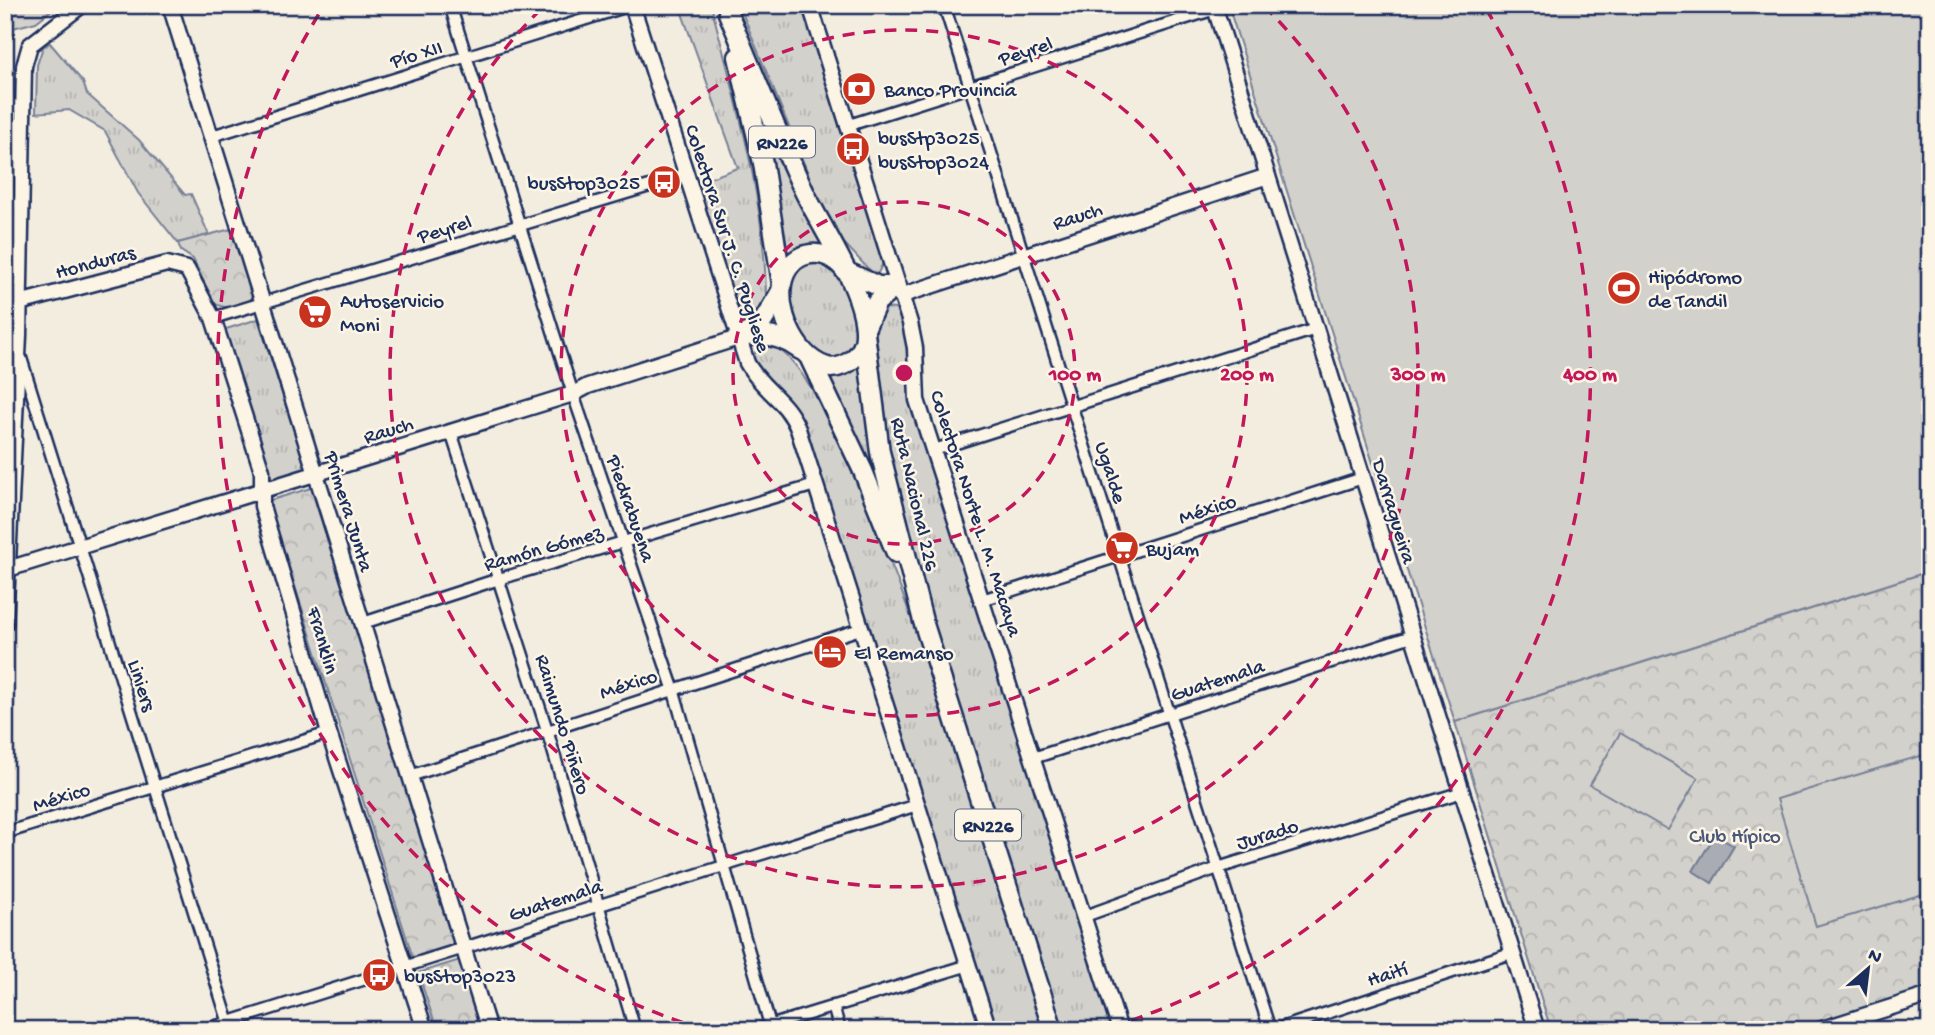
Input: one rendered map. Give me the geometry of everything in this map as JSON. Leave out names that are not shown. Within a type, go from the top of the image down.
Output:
[{"type":"highway","name":"Ruta Nacional 226","points":[[727,9],[789,159],[859,299],[880,452],[923,621],[1053,1030]]},
{"type":"highway","name":"Ruta Nacional 226","points":[[727,9],[763,163],[788,323],[808,357],[863,471],[923,621]]},
{"type":"highway","points":[[738,338],[762,323],[795,261],[810,253],[827,256],[844,270],[878,286],[899,291]]},
{"type":"highway","points":[[738,338],[756,334],[774,337],[831,368],[847,364],[861,349],[877,302],[899,291]]},
{"type":"street","points":[[5,624],[9,448],[18,351],[24,66],[30,46],[82,5]]},
{"type":"street","name":"Primera Junta","points":[[170,5],[489,1030]]},
{"type":"street","name":"Piedrabuena","points":[[450,5],[573,394],[673,688],[770,1025]]},
{"type":"street","name":"Pío XII","points":[[212,136],[631,5]]},
{"type":"street","name":"Colectora Sur J. C. Pugliese","points":[[631,5],[738,338],[751,371],[781,400],[794,420],[989,1030]]},
{"type":"street","name":"Colectora Norte L. M. Macaya","points":[[810,5],[913,336],[917,400],[1120,1030]]},
{"type":"street","name":"Ugalde","points":[[944,5],[1071,408],[1273,1030]]},
{"type":"street","name":"Peyrel","points":[[846,126],[1215,7]]},
{"type":"street","name":"Darragueira","points":[[1215,7],[1537,1030]]},
{"type":"street","points":[[5,100],[24,111]]},
{"type":"street","name":"Peyrel","points":[[213,318],[686,175]]},
{"type":"street","name":"Rauch","points":[[899,291],[1268,176]]},
{"type":"street","points":[[5,202],[22,203]]},
{"type":"street","name":"Honduras","points":[[19,303],[162,265],[183,267]]},
{"type":"street","name":"Franklin","points":[[183,267],[191,274],[213,318],[262,471],[262,506],[329,733],[425,1030]]},
{"type":"street","points":[[934,450],[1316,329]]},
{"type":"street","name":"Rauch","points":[[8,569],[573,394],[587,386],[738,338]]},
{"type":"street","name":"Liniers","points":[[18,351],[230,1026]]},
{"type":"street","name":"Raimundo Piñero","points":[[451,432],[547,730],[635,1030]]},
{"type":"street","name":"México","points":[[982,600],[1363,478]]},
{"type":"street","name":"Ramón Gómez","points":[[363,623],[499,579],[815,485]]},
{"type":"street","name":"México","points":[[410,776],[860,629]]},
{"type":"street","name":"Guatemala","points":[[1033,758],[1412,636]]},
{"type":"street","name":"México","points":[[5,833],[329,733]]},
{"type":"street","name":"Jurado","points":[[1085,916],[1219,869],[1462,792]]},
{"type":"street","name":"Guatemala","points":[[204,1030],[230,1026],[406,966],[918,805]]},
{"type":"street","name":"Haití","points":[[1273,1030],[1511,953]]},
{"type":"street","points":[[756,1030],[968,965]]},
{"type":"street","points":[[1819,1030],[1930,995]]},
{"type":"street","points":[[833,1006],[840,1030]]},
{"type":"green space","points":[[11,5],[58,5],[36,22],[13,28],[10,27]]},
{"type":"green space","points":[[679,5],[711,5],[749,154],[761,230],[766,307],[753,316],[740,313],[737,309],[696,183],[738,168]]},
{"type":"green space","points":[[739,5],[802,5],[883,263],[877,275],[844,243],[816,193]]},
{"type":"green space","name":"Hipódromo de Tandil","points":[[1228,5],[1930,5],[1930,571],[1455,722]]},
{"type":"green space","points":[[50,43],[83,82],[87,94],[139,140],[185,195],[191,194],[209,235],[178,243],[138,193],[105,131],[69,110],[36,113],[37,65],[43,47]]},
{"type":"green space","points":[[759,97],[827,247],[805,247],[783,261],[755,112]]},
{"type":"green space","points":[[231,229],[253,297],[244,304],[229,307],[214,303],[193,259],[181,251],[178,243]]},
{"type":"green space","points":[[809,260],[834,267],[848,293],[856,319],[857,332],[853,343],[845,353],[831,361],[806,345],[792,307],[790,283],[795,270]]},
{"type":"green space","points":[[884,308],[895,309],[901,319],[906,340],[910,395],[1113,1030],[1062,1030],[932,618],[913,548],[889,445],[876,335],[877,319]]},
{"type":"green space","points":[[258,319],[307,471],[273,482],[223,330]]},
{"type":"green space","points":[[768,344],[802,374],[841,444],[883,543],[965,775],[1044,1030],[994,1030],[806,436],[752,361],[756,351]]},
{"type":"green space","points":[[865,358],[896,538],[825,375]]},
{"type":"green space","points":[[311,488],[456,944],[413,958],[268,501]]},
{"type":"green space","name":"Club Hípico","points":[[1930,571],[1930,987],[1798,1030],[1551,1030],[1455,722]]},
{"type":"green space","points":[[1620,733],[1698,778],[1668,830],[1590,785]]},
{"type":"green space","points":[[1930,753],[1930,892],[1816,926],[1777,799]]},
{"type":"green space","points":[[460,960],[482,1030],[437,1030],[418,973]]},
{"type":"shaded area","points":[[1715,835],[1734,846],[1712,883],[1693,871]]},
{"type":"place","name":"Banco Provincia","points":[[859,89]]},
{"type":"place","name":"busStp3025 busStop3024","points":[[853,149]]},
{"type":"place","name":"busStop3025","points":[[664,182]]},
{"type":"place","name":"Hipódromo de Tandil","points":[[1624,288]]},
{"type":"place","name":"Autoservicio Moni","points":[[315,312]]},
{"type":"place","name":"Bujam","points":[[1122,548]]},
{"type":"place","name":"El Remanso","points":[[830,652]]},
{"type":"place","name":"busStop3023","points":[[379,975]]}]
